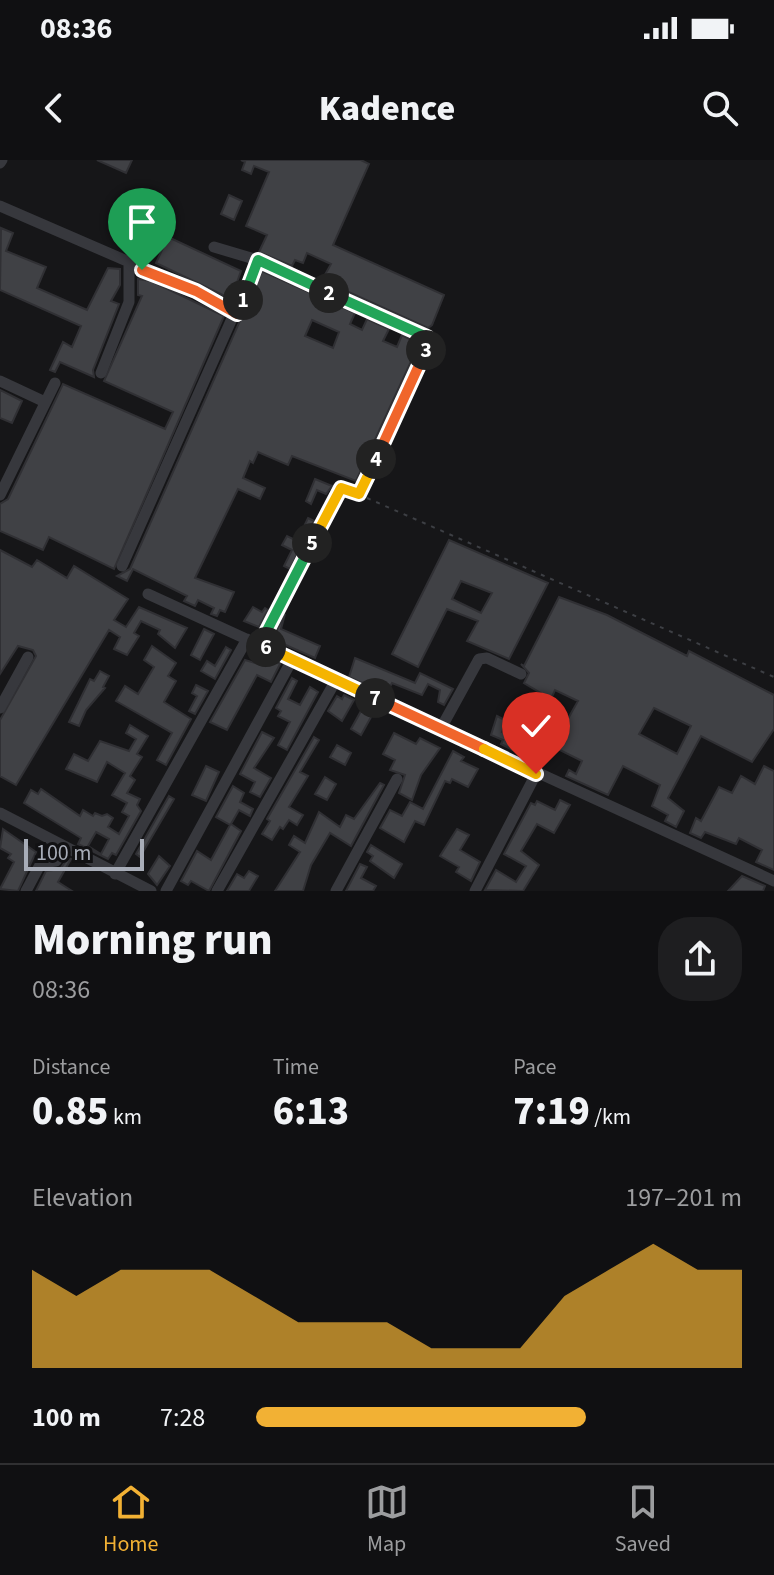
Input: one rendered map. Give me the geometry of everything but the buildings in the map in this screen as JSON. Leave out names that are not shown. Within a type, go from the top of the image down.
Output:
[{"type":"street","points":[[0,206],[129,265],[196,291],[237,314]]},
{"type":"street","points":[[214,247],[258,260],[428,339],[359,494],[341,488],[260,644]]},
{"type":"street","points":[[122,566],[237,314],[258,260]]},
{"type":"street","points":[[101,373],[129,302],[129,265]]},
{"type":"street","points":[[0,381],[45,402]]},
{"type":"street","points":[[0,495],[55,383]]},
{"type":"street","points":[[148,594],[774,881]]},
{"type":"street","points":[[121,882],[247,639]]},
{"type":"street","points":[[1,702],[28,657]]},
{"type":"street","points":[[440,730],[479,659],[487,658],[521,674]]},
{"type":"street","points":[[166,891],[292,660]]},
{"type":"street","points":[[217,891],[336,680]]},
{"type":"street","points":[[475,891],[536,774]]},
{"type":"street","points":[[336,891],[397,779]]},
{"type":"street","points":[[0,813],[121,882],[151,891]]},
{"type":"street","points":[[26,891],[41,863],[56,861],[65,848]]},
{"type":"path","points":[[359,494],[774,677]]},
{"type":"route","points":[[142,270],[196,291],[237,314],[258,260],[427,337],[428,345],[359,494],[341,488],[260,644],[536,774]]}]
